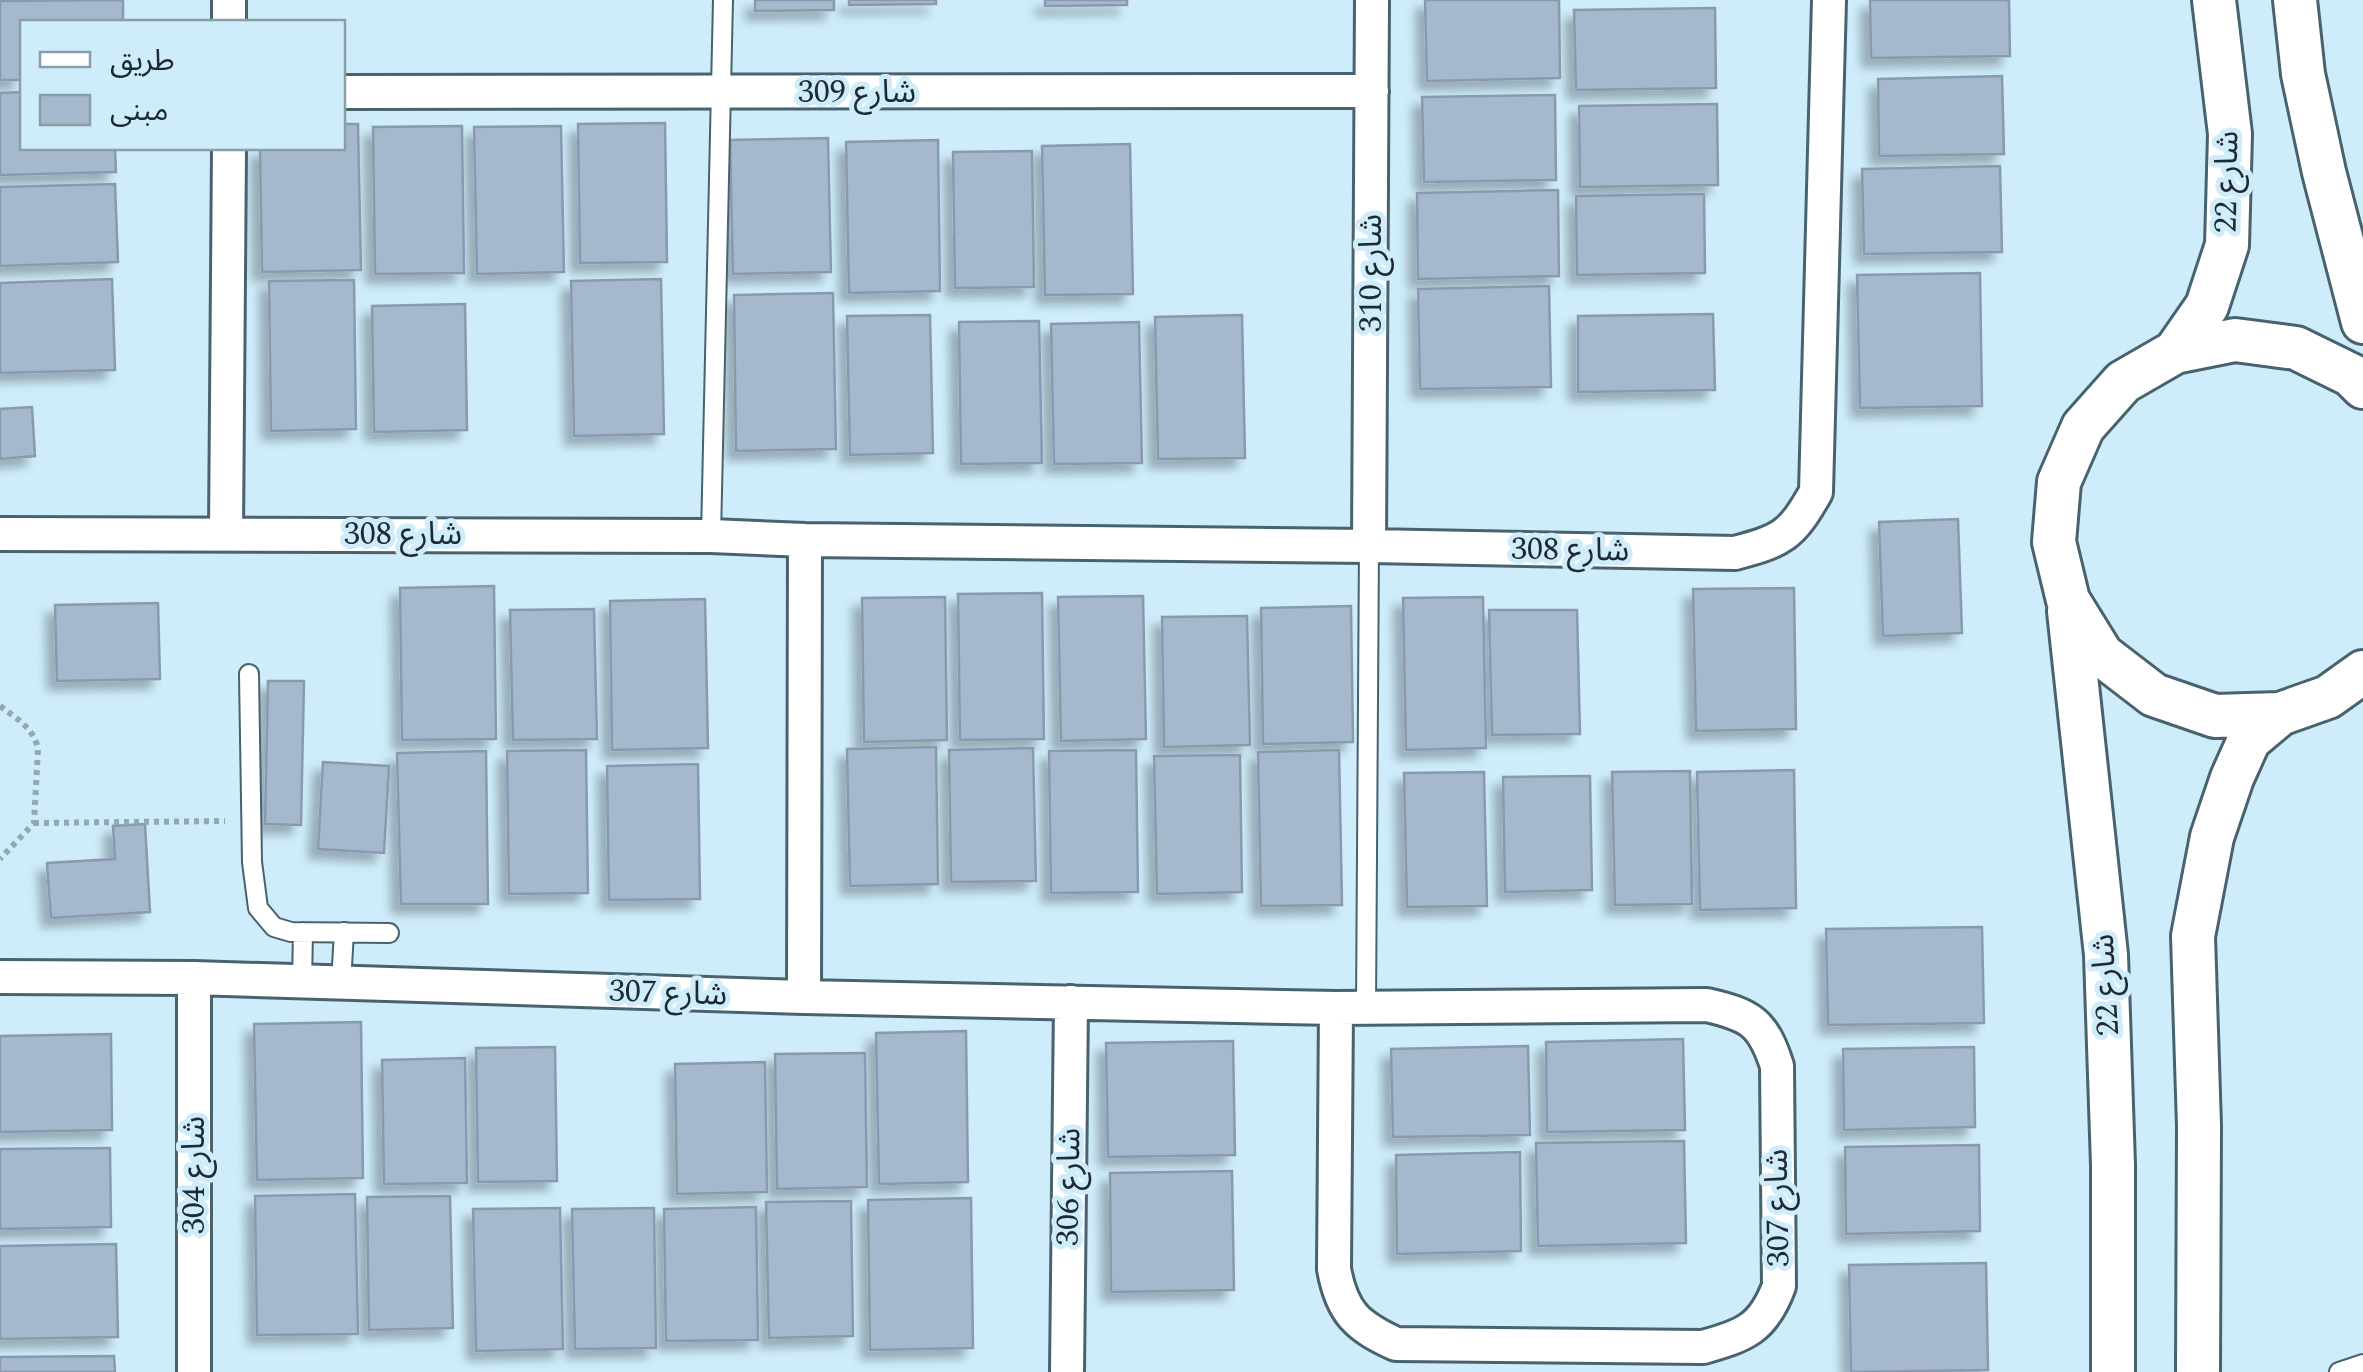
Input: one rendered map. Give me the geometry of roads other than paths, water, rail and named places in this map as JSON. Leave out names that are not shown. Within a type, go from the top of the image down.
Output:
[{"type":"street","name":"شارع 310","points":[[1370,546],[1372,0]]},
{"type":"street","name":"شارع 308","points":[[0,534],[711,536],[1735,553],[1772,543],[1798,523],[1816,492],[1829,0]]},
{"type":"street","name":"شارع 22","points":[[2175,352],[2206,306],[2227,245],[2230,134],[2214,0]]},
{"type":"street","points":[[2295,0],[2303,74],[2363,322]]},
{"type":"street","name":"شارع 309","points":[[345,92],[1372,91]]},
{"type":"street","points":[[226,533],[230,150]]},
{"type":"street","points":[[2363,387],[2352,375],[2296,348],[2235,340],[2175,352],[2123,382],[2084,426],[2059,482],[2054,542],[2068,600],[2102,656],[2154,695],[2215,716],[2280,714],[2328,697],[2363,672]]},
{"type":"street","points":[[804,997],[805,540]]},
{"type":"street","name":"شارع 22","points":[[2068,600],[2106,954],[2113,1165],[2112,1372]]},
{"type":"street","points":[[2198,1372],[2199,1126],[2193,936],[2212,837],[2232,778],[2248,740],[2280,714]]},
{"type":"street","name":"شارع 307","points":[[0,977],[194,978],[804,997],[1351,1008],[1706,1006],[1737,1012],[1768,1039],[1776,1066],[1779,1286],[1758,1325],[1703,1347],[1396,1344],[1370,1332],[1349,1314],[1334,1269],[1351,1008]]},
{"type":"street","name":"شارع 304","points":[[194,978],[194,1372]]},
{"type":"street","name":"شارع 306","points":[[1067,1372],[1071,1002]]},
{"type":"lane","points":[[711,536],[723,0]]},
{"type":"lane","points":[[1351,1008],[1370,546]]},
{"type":"lane","points":[[249,674],[252,862],[258,908],[274,927],[292,932],[389,933]]},
{"type":"lane","points":[[302,981],[303,932]]},
{"type":"lane","points":[[341,982],[344,932]]},
{"type":"lane","points":[[2338,1372],[2363,1364]]}]
